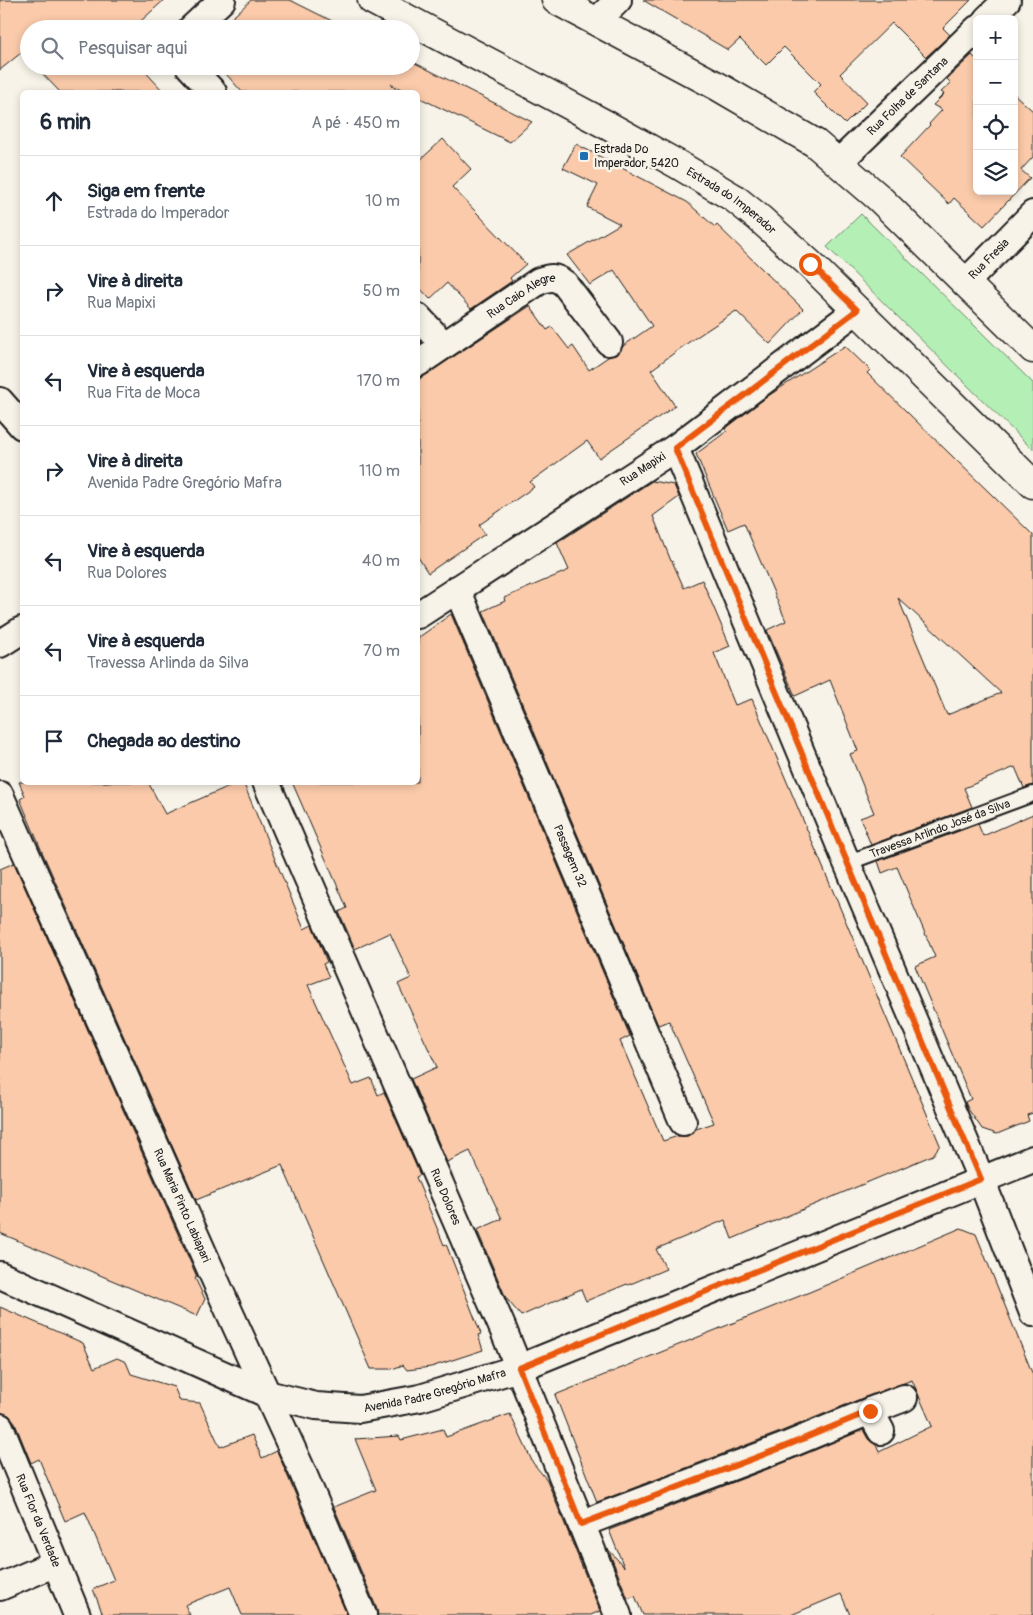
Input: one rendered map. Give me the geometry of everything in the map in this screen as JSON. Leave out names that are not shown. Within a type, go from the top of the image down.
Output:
[{"type":"main road","name":"Estrada do Imperador","points":[[372,0],[410,20]]},
{"type":"main road","points":[[556,0],[766,113],[815,143],[878,197],[1033,349]]},
{"type":"main road","name":"Estrada do Imperador","points":[[420,26],[605,124],[734,198],[802,257],[1033,484]]},
{"type":"street","points":[[201,20],[222,0]]},
{"type":"street","points":[[597,21],[618,0]]},
{"type":"street","points":[[991,15],[1007,0]]},
{"type":"street","name":"Rua Folha de Santana","points":[[838,162],[973,33]]},
{"type":"street","points":[[197,75],[211,90]]},
{"type":"street","name":"Rua Fresia","points":[[965,283],[1033,214]]},
{"type":"street","name":"Rua Caio Alegre","points":[[420,362],[539,281],[550,277],[558,278],[565,284],[609,342]]},
{"type":"street","name":"Rua Mapixi","points":[[420,614],[675,448],[857,310]]},
{"type":"street","points":[[420,319],[444,345]]},
{"type":"street","points":[[0,401],[20,424]]},
{"type":"street","points":[[675,448],[981,1179],[1033,1312]]},
{"type":"street","name":"Passagem 32","points":[[457,589],[683,1122]]},
{"type":"street","points":[[0,644],[20,631]]},
{"type":"street","name":"Rua Dolores","points":[[267,785],[519,1368],[618,1615]]},
{"type":"street","name":"Rua Maria Pinto Labiapari","points":[[0,795],[228,1311],[300,1466],[363,1615]]},
{"type":"street","name":"Avenida Padre Gregório Mafra","points":[[0,1275],[267,1394],[316,1406],[360,1409],[420,1398],[519,1368],[1033,1159]]},
{"type":"street","points":[[581,1524],[772,1451],[875,1421],[904,1398]]},
{"type":"street","name":"Rua Flor da Verdade","points":[[0,1427],[77,1615]]},
{"type":"street","points":[[0,1587],[56,1564]]},
{"type":"lane","name":"Travessa Arlindo José da Silva","points":[[847,862],[1033,794]]},
{"type":"green space","points":[[861,214],[1033,383],[1033,450],[827,247]]},
{"type":"building","points":[[0,0],[164,0],[142,20],[20,20],[20,54],[0,70]]},
{"type":"building","points":[[251,0],[290,0],[330,20],[230,20]]},
{"type":"building","points":[[643,0],[971,0],[943,28],[950,35],[926,57],[892,23],[840,74],[867,102],[845,124],[813,92],[821,84],[784,47],[766,65],[740,39],[728,50]]},
{"type":"building","points":[[973,56],[973,195],[1014,195],[984,226],[954,198],[949,204],[900,157],[942,110],[933,105],[944,94],[941,92],[951,83],[947,79]]},
{"type":"building","points":[[420,66],[532,122],[510,142],[420,98],[420,90],[403,90],[391,84],[396,90],[240,90],[227,75],[420,75]]},
{"type":"building","points":[[44,75],[148,75],[162,90],[58,90]]},
{"type":"building","points":[[1018,98],[1033,111],[1033,157],[1021,170],[1030,178],[1018,191]]},
{"type":"building","points":[[443,139],[471,169],[452,187],[526,264],[510,278],[512,281],[471,309],[447,283],[430,299],[420,288],[420,160]]},
{"type":"building","points":[[576,144],[687,202],[715,227],[717,225],[803,309],[770,344],[736,311],[689,342],[651,370],[675,406],[599,458],[587,441],[530,482],[534,487],[479,525],[485,534],[428,573],[420,560],[420,379],[530,306],[547,330],[552,327],[569,349],[573,346],[589,370],[608,357],[618,354],[623,346],[652,326],[614,270],[590,285],[567,255],[620,224],[587,207],[598,185],[563,168]]},
{"type":"building","points":[[845,346],[870,370],[867,373],[1033,535],[1033,785],[1024,788],[1015,767],[964,788],[972,807],[871,845],[860,818],[874,813],[850,754],[858,751],[830,680],[795,696],[767,630],[786,621],[744,523],[728,530],[696,454],[727,431],[725,429],[768,396]],"holes":[[[898,598],[1001,693],[947,715]]]},
{"type":"building","points":[[652,481],[674,485],[679,497],[653,516],[671,561],[684,588],[702,580],[730,646],[714,653],[735,705],[752,699],[940,1145],[933,1155],[732,1239],[725,1220],[656,1249],[666,1269],[586,1301],[581,1289],[521,1316],[506,1298],[477,1230],[502,1219],[470,1151],[447,1162],[411,1079],[437,1067],[398,984],[411,978],[390,933],[355,949],[339,912],[347,908],[293,785],[420,785],[420,637],[451,614],[630,1036],[620,1041],[663,1141],[678,1136],[688,1136],[696,1129],[714,1123],[669,1021],[658,1025],[483,611],[505,601],[504,598],[569,570],[557,543]]},
{"type":"building","points":[[20,785],[150,785],[165,814],[232,785],[244,785],[304,929],[312,925],[327,962],[323,964],[329,977],[308,985],[353,1085],[371,1078],[378,1095],[384,1092],[420,1175],[416,1177],[444,1245],[446,1244],[481,1334],[478,1335],[483,1350],[431,1367],[407,1370],[403,1365],[392,1369],[371,1369],[282,1165],[196,1200],[43,854],[20,799],[25,796]]},
{"type":"building","points":[[1033,814],[1033,1113],[1027,1115],[1029,1121],[997,1134],[982,1129],[968,1109],[965,1102],[971,1099],[915,966],[935,957],[897,867],[882,873],[878,861],[978,824],[983,836]]},
{"type":"building","points":[[14,863],[197,1277],[195,1278],[205,1299],[197,1316],[0,1233],[0,869]]},
{"type":"building","points":[[961,1228],[976,1234],[1033,1375],[1033,1615],[850,1615],[841,1594],[791,1615],[643,1615],[635,1596],[628,1599],[608,1549],[624,1567],[609,1530],[786,1462],[863,1430],[868,1439],[876,1445],[879,1452],[932,1426],[912,1380],[597,1502],[555,1395],[812,1291]]},
{"type":"building","points":[[0,1307],[83,1343],[94,1368],[117,1358],[126,1362],[131,1374],[174,1387],[180,1401],[200,1403],[220,1447],[252,1435],[262,1458],[277,1451],[347,1615],[242,1615],[230,1587],[185,1605],[190,1615],[103,1615],[93,1589],[114,1580],[85,1512],[65,1521],[39,1459],[31,1463],[14,1421],[9,1415],[0,1412]]},
{"type":"building","points":[[510,1414],[533,1463],[547,1480],[600,1611],[591,1615],[378,1615],[334,1507],[376,1490],[355,1439],[399,1436],[401,1440],[443,1429],[446,1437]]},
{"type":"place","name":"Estrada Do Imperador, 5420","points":[[584,156]]},
{"type":"route","points":[[810,264],[857,310],[675,448],[981,1179],[519,1368],[581,1524],[781,1448],[870,1411]]}]
